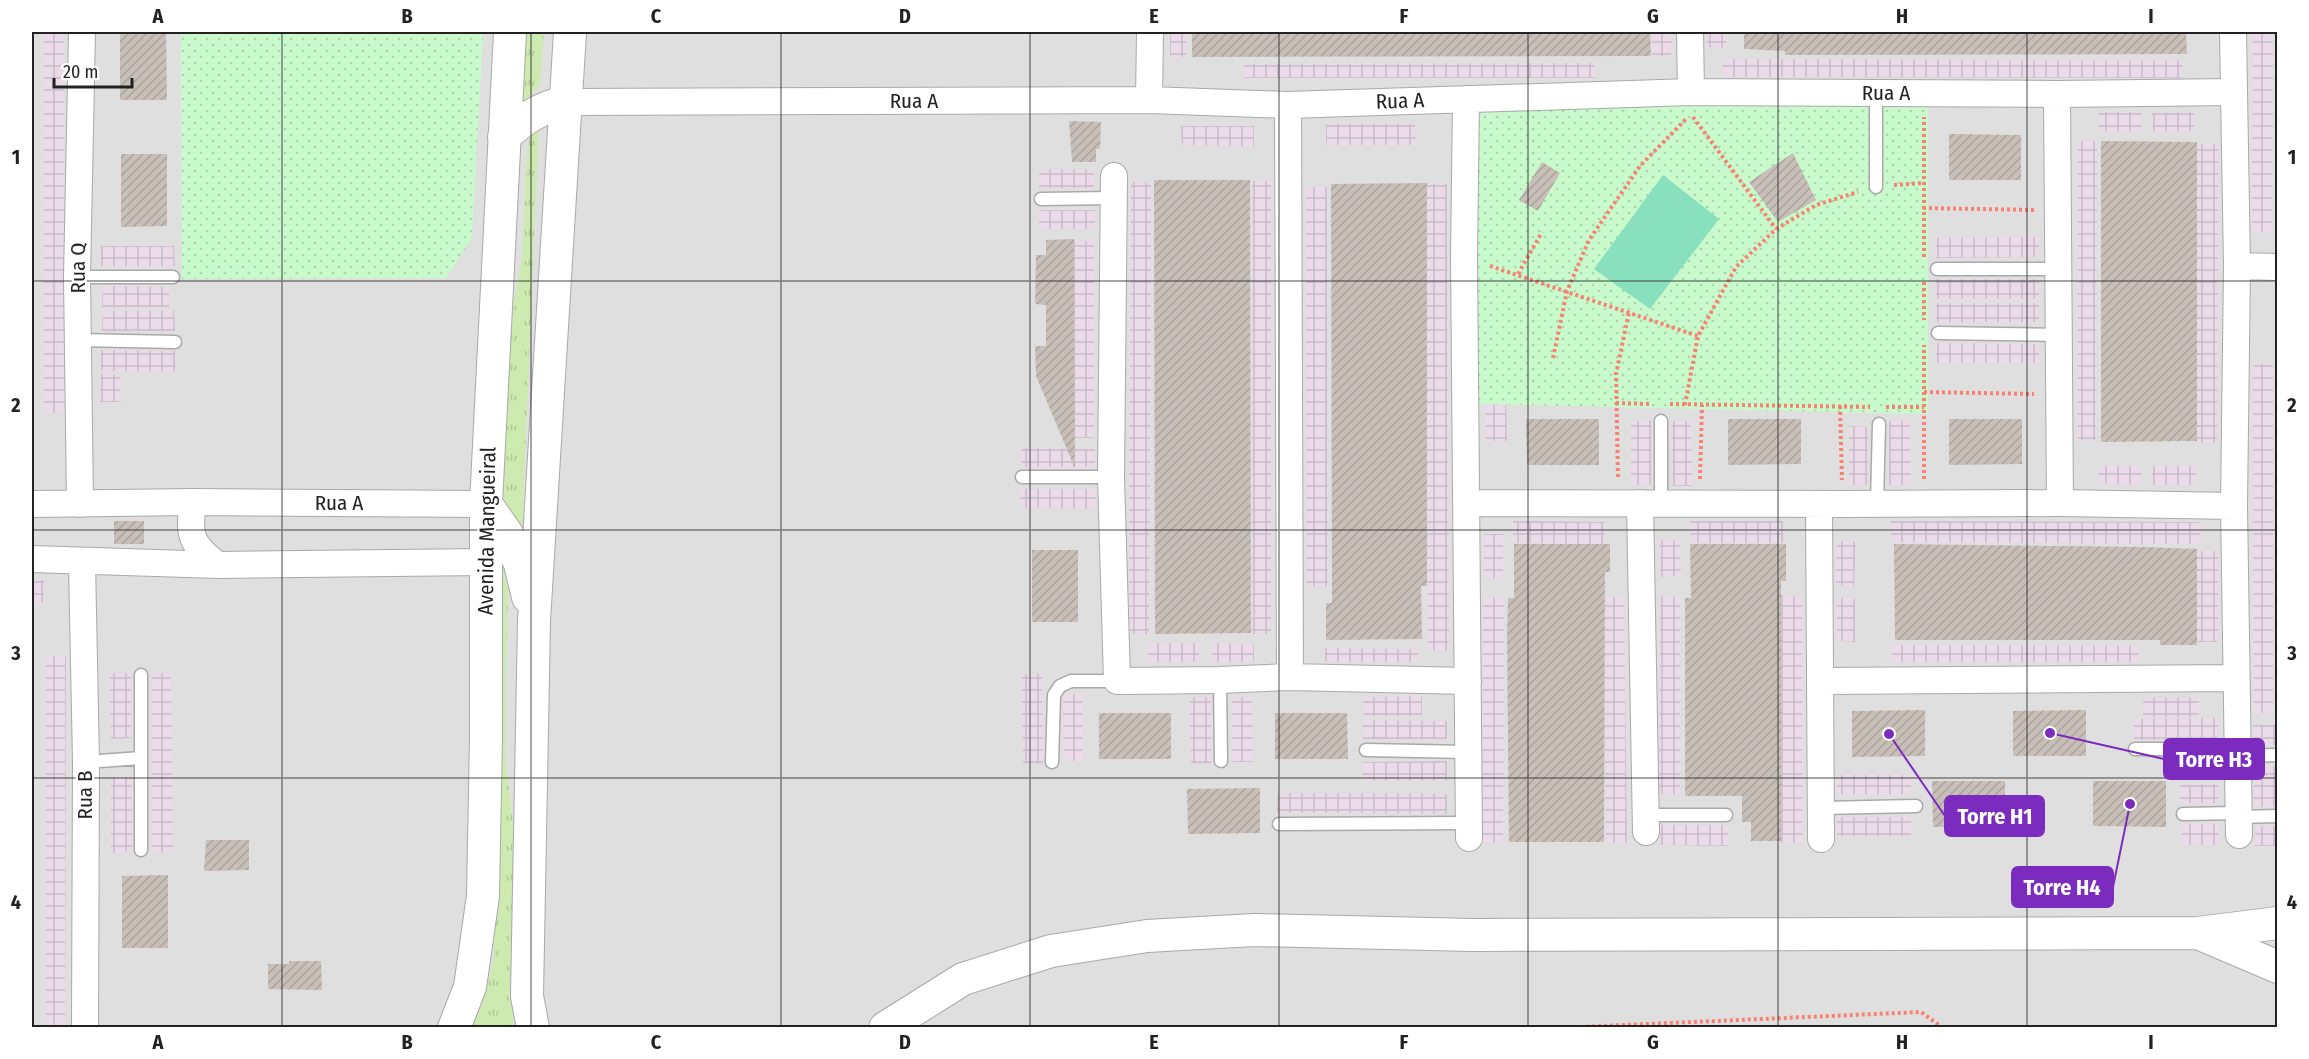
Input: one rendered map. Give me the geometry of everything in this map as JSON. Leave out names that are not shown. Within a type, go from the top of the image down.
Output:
[{"type":"street","name":"Rua Q","points":[[80,504],[77,277],[82,32]]},
{"type":"street","name":"Avenida Mangueiral","points":[[454,1028],[470,987],[483,896],[486,504],[510,32]]},
{"type":"street","points":[[533,1028],[527,996],[534,621],[570,32]]},
{"type":"street","points":[[1149,100],[1150,32]]},
{"type":"street","points":[[1690,32],[1691,92]]},
{"type":"street","points":[[2233,32],[2237,266],[2234,506],[2238,822]]},
{"type":"street","name":"Rua A","points":[[567,102],[1149,100],[1288,105],[1691,92],[2057,94],[2233,92]]},
{"type":"street","points":[[2057,94],[2060,502]]},
{"type":"street","points":[[1466,99],[1464,258],[1469,831]]},
{"type":"street","points":[[504,137],[529,115],[567,102]]},
{"type":"street","points":[[1288,105],[1290,677]]},
{"type":"street","points":[[1114,187],[1112,477],[1117,681],[1220,681],[1290,677],[1468,681]]},
{"type":"street","points":[[2237,266],[2277,267]]},
{"type":"street","points":[[193,502],[190,520],[193,538],[199,551],[218,565]]},
{"type":"street","name":"Rua A","points":[[32,504],[193,502],[486,504]]},
{"type":"street","points":[[1467,502],[1830,504],[2060,502],[2234,506]]},
{"type":"street","points":[[1640,502],[1646,823]]},
{"type":"street","points":[[486,504],[507,534],[520,564],[534,621]]},
{"type":"street","points":[[1821,839],[1821,681],[1830,504]]},
{"type":"street","points":[[32,559],[218,565],[485,562]]},
{"type":"street","name":"Rua B","points":[[82,562],[86,762],[85,1028]]},
{"type":"street","points":[[1821,681],[2236,678]]},
{"type":"street","points":[[885,1028],[963,979],[1050,951],[1147,936],[1254,930],[1472,935],[2198,933],[2277,923]]},
{"type":"street","points":[[2198,933],[2277,967]]},
{"type":"lane","points":[[1876,93],[1876,187]]},
{"type":"lane","points":[[1041,199],[1114,187]]},
{"type":"lane","points":[[1937,269],[2058,269]]},
{"type":"lane","points":[[77,277],[172,277]]},
{"type":"lane","points":[[1938,333],[2059,335]]},
{"type":"lane","points":[[78,340],[175,342]]},
{"type":"lane","points":[[1640,502],[1661,421]]},
{"type":"lane","points":[[1877,503],[1879,424]]},
{"type":"lane","points":[[1022,477],[1112,477]]},
{"type":"lane","points":[[141,675],[141,850]]},
{"type":"lane","points":[[1052,762],[1054,695],[1060,686],[1071,681],[1117,681]]},
{"type":"lane","points":[[1220,681],[1221,761]]},
{"type":"lane","points":[[2135,749],[2277,755]]},
{"type":"lane","points":[[1365,750],[1469,752]]},
{"type":"lane","points":[[86,762],[141,758]]},
{"type":"lane","points":[[1821,808],[1916,806]]},
{"type":"lane","points":[[2183,814],[2238,822],[2277,816]]},
{"type":"lane","points":[[1646,823],[1726,815]]},
{"type":"lane","points":[[1280,824],[1469,831]]},
{"type":"path","points":[[1924,93],[1924,265]]},
{"type":"path","points":[[1553,358],[1567,291],[1589,240],[1640,166],[1691,114],[1776,229]]},
{"type":"path","points":[[1685,405],[1698,336],[1736,267],[1776,229],[1816,205],[1876,187],[1923,183]]},
{"type":"path","points":[[1923,208],[2059,210]]},
{"type":"path","points":[[1518,274],[1542,232]]},
{"type":"path","points":[[1464,258],[1518,274],[1698,336]]},
{"type":"path","points":[[1924,277],[1924,323]]},
{"type":"path","points":[[1629,312],[1616,374],[1616,404],[1640,502]]},
{"type":"path","points":[[1924,334],[1924,502]]},
{"type":"path","points":[[1924,392],[2058,395]]},
{"type":"path","points":[[1616,404],[1924,407]]},
{"type":"path","points":[[1699,504],[1702,405]]},
{"type":"path","points":[[1830,504],[1840,406]]},
{"type":"path","points":[[1556,1028],[1921,1012],[1943,1028]]},
{"type":"shaded area","points":[[32,32],[2277,32],[2277,1027],[32,1027]]},
{"type":"shaded area","points":[[44,32],[64,32],[65,413],[44,413]]},
{"type":"shaded area","points":[[1170,32],[1186,32],[1186,57],[1170,57]]},
{"type":"shaded area","points":[[1652,32],[1672,32],[1671,56],[1652,56]]},
{"type":"shaded area","points":[[1707,32],[1726,32],[1726,48],[1706,47]]},
{"type":"shaded area","points":[[2253,32],[2273,32],[2272,232],[2252,232]]},
{"type":"shaded area","points":[[1723,59],[2182,60],[2182,78],[1723,77]]},
{"type":"shaded area","points":[[1595,63],[1595,78],[1244,78],[1244,64]]},
{"type":"shaded area","points":[[2099,112],[2141,112],[2141,132],[2099,132]]},
{"type":"shaded area","points":[[2194,112],[2194,131],[2153,132],[2152,113]]},
{"type":"shaded area","points":[[1326,124],[1415,124],[1416,145],[1326,145]]},
{"type":"shaded area","points":[[1181,126],[1254,126],[1254,146],[1182,145]]},
{"type":"shaded area","points":[[2078,141],[2097,141],[2096,440],[2078,440]]},
{"type":"shaded area","points":[[2197,144],[2218,144],[2217,443],[2197,443]]},
{"type":"shaded area","points":[[1039,169],[1094,170],[1094,188],[1039,188]]},
{"type":"shaded area","points":[[1252,181],[1271,181],[1271,634],[1252,634]]},
{"type":"shaded area","points":[[1131,182],[1151,183],[1149,634],[1129,634]]},
{"type":"shaded area","points":[[1426,184],[1447,184],[1449,651],[1428,650]]},
{"type":"shaded area","points":[[1306,187],[1327,187],[1328,586],[1307,586]]},
{"type":"shaded area","points":[[1039,210],[1095,210],[1095,229],[1039,229]]},
{"type":"shaded area","points":[[2039,237],[2039,257],[1936,258],[1936,238]]},
{"type":"shaded area","points":[[1074,241],[1094,241],[1094,438],[1074,438]]},
{"type":"shaded area","points":[[101,246],[174,246],[175,266],[101,266]]},
{"type":"shaded area","points":[[1936,279],[2039,279],[2039,299],[1936,299]]},
{"type":"shaded area","points":[[103,286],[169,287],[169,307],[102,308]]},
{"type":"shaded area","points":[[1936,303],[2039,303],[2039,322],[1936,322]]},
{"type":"shaded area","points":[[174,310],[175,331],[102,331],[103,311]]},
{"type":"shaded area","points":[[1484,342],[1505,342],[1507,441],[1486,441]]},
{"type":"shaded area","points":[[1936,343],[2039,344],[2039,363],[1936,363]]},
{"type":"shaded area","points":[[101,350],[175,351],[176,372],[101,371]]},
{"type":"shaded area","points":[[2253,364],[2273,364],[2273,713],[2254,713]]},
{"type":"shaded area","points":[[101,374],[120,375],[121,402],[100,402]]},
{"type":"shaded area","points":[[1910,420],[1911,485],[1889,485],[1889,421]]},
{"type":"shaded area","points":[[1631,421],[1651,421],[1651,485],[1631,485]]},
{"type":"shaded area","points":[[1671,421],[1691,421],[1692,486],[1673,486]]},
{"type":"shaded area","points":[[1849,426],[1868,427],[1868,485],[1849,485]]},
{"type":"shaded area","points":[[1021,448],[1095,449],[1095,467],[1021,467]]},
{"type":"shaded area","points":[[2099,466],[2141,466],[2141,485],[2099,484]]},
{"type":"shaded area","points":[[2152,466],[2196,466],[2195,485],[2152,485]]},
{"type":"shaded area","points":[[1020,489],[1096,489],[1095,509],[1021,508]]},
{"type":"shaded area","points":[[1513,521],[1605,522],[1605,544],[1513,543]]},
{"type":"shaded area","points":[[1690,521],[1783,521],[1783,543],[1690,543]]},
{"type":"shaded area","points":[[1891,521],[2201,522],[2200,544],[1891,542]]},
{"type":"shaded area","points":[[1484,534],[1503,534],[1503,578],[1484,578]]},
{"type":"shaded area","points":[[1659,540],[1680,540],[1681,576],[1660,577]]},
{"type":"shaded area","points":[[1837,541],[1856,542],[1854,586],[1836,585]]},
{"type":"shaded area","points":[[2197,551],[2218,551],[2218,642],[2197,642]]},
{"type":"shaded area","points":[[32,580],[44,580],[44,602],[32,602]]},
{"type":"shaded area","points":[[1781,595],[1802,596],[1802,843],[1781,843]]},
{"type":"shaded area","points":[[1660,596],[1680,597],[1680,794],[1659,794]]},
{"type":"shaded area","points":[[1603,597],[1624,597],[1627,843],[1606,843]]},
{"type":"shaded area","points":[[1483,598],[1504,598],[1503,843],[1483,843]]},
{"type":"shaded area","points":[[1837,598],[1855,599],[1855,642],[1837,641]]},
{"type":"shaded area","points":[[1148,643],[1199,643],[1199,662],[1148,662]]},
{"type":"shaded area","points":[[1213,643],[1254,644],[1254,662],[1212,662]]},
{"type":"shaded area","points":[[1892,645],[2139,646],[2139,662],[1892,662]]},
{"type":"shaded area","points":[[1325,648],[1418,649],[1418,662],[1325,662]]},
{"type":"shaded area","points":[[46,656],[66,656],[65,1027],[46,1027]]},
{"type":"shaded area","points":[[110,673],[131,673],[131,738],[111,739]]},
{"type":"shaded area","points":[[152,673],[171,673],[173,852],[152,853]]},
{"type":"shaded area","points":[[1022,674],[1042,674],[1043,763],[1023,764]]},
{"type":"shaded area","points":[[1063,694],[1083,694],[1083,761],[1064,761]]},
{"type":"shaded area","points":[[1422,696],[1422,716],[1364,716],[1363,697]]},
{"type":"shaded area","points":[[1190,697],[1211,697],[1211,763],[1191,763]]},
{"type":"shaded area","points":[[1232,697],[1252,697],[1253,762],[1232,762]]},
{"type":"shaded area","points":[[2143,698],[2199,698],[2199,717],[2143,717]]},
{"type":"shaded area","points":[[2218,718],[2218,739],[2134,740],[2134,719]]},
{"type":"shaded area","points":[[1363,720],[1447,721],[1447,739],[1363,739]]},
{"type":"shaded area","points":[[2253,725],[2277,725],[2277,745],[2253,745]]},
{"type":"shaded area","points":[[2217,760],[2218,779],[2182,780],[2181,761]]},
{"type":"shaded area","points":[[1447,761],[1447,781],[1363,781],[1363,762]]},
{"type":"shaded area","points":[[2254,766],[2277,766],[2277,807],[2254,807]]},
{"type":"shaded area","points":[[1837,775],[1911,775],[1911,794],[1837,794]]},
{"type":"shaded area","points":[[111,777],[131,777],[132,852],[111,853]]},
{"type":"shaded area","points":[[2218,784],[2218,803],[2180,803],[2180,785]]},
{"type":"shaded area","points":[[1278,793],[1447,794],[1447,814],[1277,813]]},
{"type":"shaded area","points":[[1837,817],[1911,817],[1911,836],[1837,836]]},
{"type":"shaded area","points":[[2182,824],[2219,824],[2219,845],[2182,845]]},
{"type":"shaded area","points":[[1660,825],[1728,825],[1728,846],[1660,845]]},
{"type":"shaded area","points":[[2255,826],[2277,826],[2277,846],[2255,846]]},
{"type":"green space","points":[[181,32],[483,32],[472,238],[446,278],[182,279]]},
{"type":"green space","points":[[524,32],[544,32],[540,84],[518,111]]},
{"type":"green space","points":[[1497,103],[1928,104],[1928,414],[1476,404],[1475,125],[1483,111]]},
{"type":"green space","points":[[539,122],[522,533],[504,509],[506,345],[522,258],[527,152],[530,137]]},
{"type":"green space","points":[[1663,175],[1719,219],[1650,309],[1594,269]]},
{"type":"green space","points":[[502,539],[507,561],[508,595],[505,754],[515,843],[513,1027],[471,1028],[483,1003],[494,958]]},
{"type":"building","points":[[120,32],[166,32],[167,100],[120,100]]},
{"type":"building","points":[[1192,32],[1650,32],[1651,56],[1192,57]]},
{"type":"building","points":[[1744,32],[2186,32],[2187,54],[1785,55],[1785,51],[1744,49]]},
{"type":"building","points":[[1069,121],[1101,122],[1100,149],[1096,149],[1096,162],[1072,162]]},
{"type":"building","points":[[1949,134],[2021,135],[2021,180],[1949,180]]},
{"type":"building","points":[[2101,141],[2197,142],[2197,441],[2101,442]]},
{"type":"building","points":[[1793,153],[1816,200],[1778,222],[1749,182]]},
{"type":"building","points":[[121,154],[167,154],[167,226],[121,227]]},
{"type":"building","points":[[1542,162],[1560,173],[1538,211],[1519,200]]},
{"type":"building","points":[[1154,180],[1250,180],[1251,633],[1155,634]]},
{"type":"building","points":[[1427,183],[1427,586],[1421,586],[1422,639],[1326,640],[1326,603],[1332,603],[1331,184]]},
{"type":"building","points":[[1074,239],[1075,466],[1036,376],[1035,346],[1046,346],[1046,305],[1035,304],[1036,255],[1046,255],[1046,240]]},
{"type":"building","points":[[1526,419],[1599,419],[1599,465],[1527,465]]},
{"type":"building","points":[[1728,419],[1801,419],[1801,464],[1728,465]]},
{"type":"building","points":[[1949,419],[2022,419],[2022,464],[1949,465]]},
{"type":"building","points":[[114,521],[144,521],[144,544],[114,544]]},
{"type":"building","points":[[1514,544],[1610,544],[1610,572],[1605,572],[1604,842],[1509,842],[1507,638],[1508,598],[1514,598]]},
{"type":"building","points":[[1690,544],[1786,544],[1786,581],[1781,581],[1781,841],[1751,841],[1751,822],[1742,822],[1742,796],[1685,796],[1685,598],[1691,598]]},
{"type":"building","points":[[1894,544],[2197,549],[2197,645],[2160,645],[2160,640],[1895,640]]},
{"type":"building","points":[[1032,550],[1078,550],[1078,622],[1032,622]]},
{"type":"building","points":[[1925,710],[1925,756],[1852,757],[1852,711]]},
{"type":"building","points":[[2086,710],[2086,756],[2013,756],[2013,711]]},
{"type":"building","points":[[1099,713],[1171,713],[1171,759],[1099,759]]},
{"type":"building","points":[[1275,713],[1347,713],[1348,759],[1275,759]]},
{"type":"building","points":[[1932,781],[2005,781],[2005,827],[1933,827]]},
{"type":"building","points":[[2093,781],[2166,781],[2166,827],[2093,826]]},
{"type":"building","points":[[1260,788],[1260,833],[1188,834],[1187,789]]},
{"type":"building","points":[[206,840],[249,840],[249,870],[204,871]]},
{"type":"building","points":[[168,875],[168,948],[122,948],[122,876]]},
{"type":"building","points":[[289,961],[321,961],[322,990],[268,989],[268,964],[289,964]]},
{"type":"place","name":"Torre H3","points":[[2050,733]]},
{"type":"place","name":"Torre H1","points":[[1889,734]]},
{"type":"place","name":"Torre H4","points":[[2130,804]]}]
